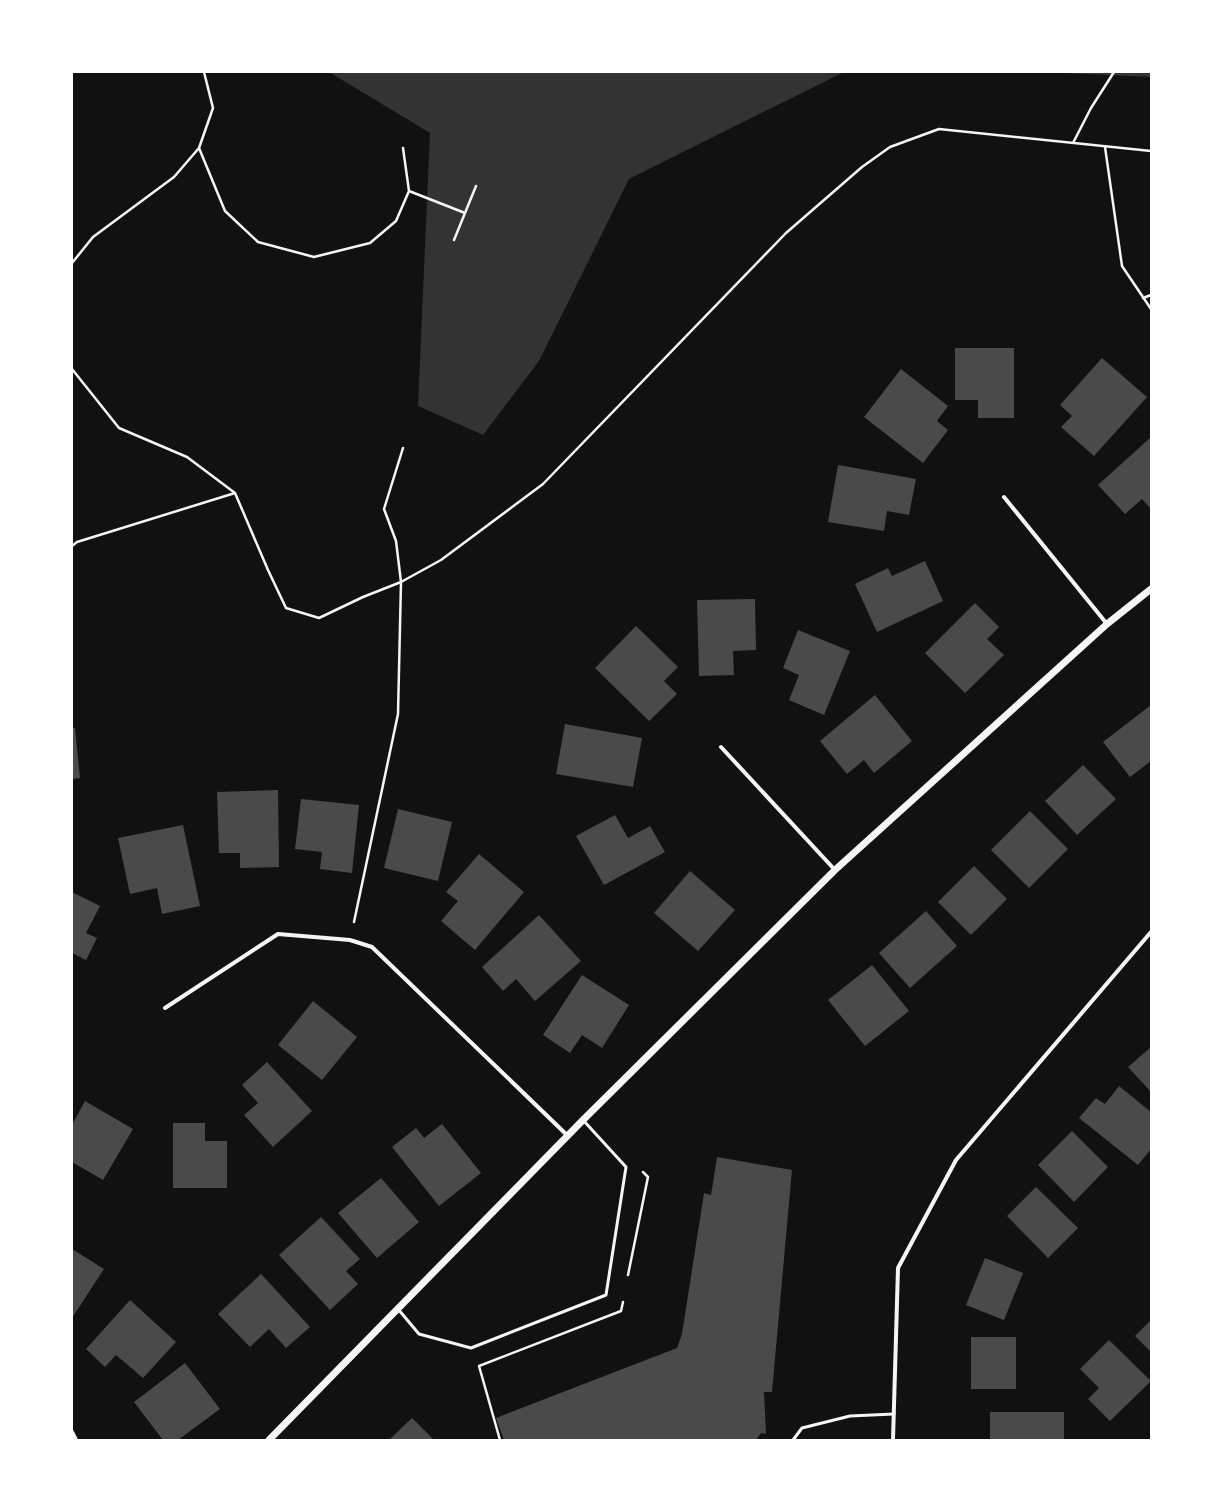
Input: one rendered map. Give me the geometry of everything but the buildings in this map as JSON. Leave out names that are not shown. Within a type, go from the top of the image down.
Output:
[{"type":"street","points":[[1004,497],[1107,624]]},
{"type":"street","points":[[269,1440],[583,1120],[835,870],[1107,624],[1151,589]]},
{"type":"street","points":[[721,746],[835,870]]},
{"type":"street","points":[[893,1440],[898,1268],[956,1160],[1151,932]]},
{"type":"street","points":[[165,1008],[278,934],[350,940],[372,947],[568,1136]]},
{"type":"street","points":[[72,1432],[76,1440]]},
{"type":"lane","points":[[398,1309],[419,1334],[471,1348],[606,1296],[626,1167],[583,1120]]},
{"type":"lane","points":[[792,1440],[802,1428],[850,1416],[894,1414]]},
{"type":"path","points":[[72,263],[93,237],[174,177],[199,148],[213,108],[204,72]]},
{"type":"path","points":[[1073,143],[1091,108],[1114,72]]},
{"type":"path","points":[[72,369],[119,428],[187,457],[235,493],[286,608],[319,618],[363,597],[401,582],[441,560],[543,484],[786,233],[862,167],[890,146],[939,129],[1151,151]]},
{"type":"path","points":[[1105,146],[1122,266],[1151,309]]},
{"type":"path","points":[[199,148],[224,211],[258,242],[314,257],[370,243],[396,221],[409,191],[403,148]]},
{"type":"path","points":[[454,240],[476,186]]},
{"type":"path","points":[[409,191],[465,213]]},
{"type":"path","points":[[1143,298],[1151,295]]},
{"type":"path","points":[[350,940],[398,714],[401,582],[396,541],[384,509],[403,448]]},
{"type":"path","points":[[72,546],[77,542],[235,493]]},
{"type":"shaded area","points":[[329,72],[844,72],[629,179],[539,361],[483,435],[418,406],[430,133]]},
{"type":"shaded area","points":[[1042,72],[1151,72],[1151,77]]}]
